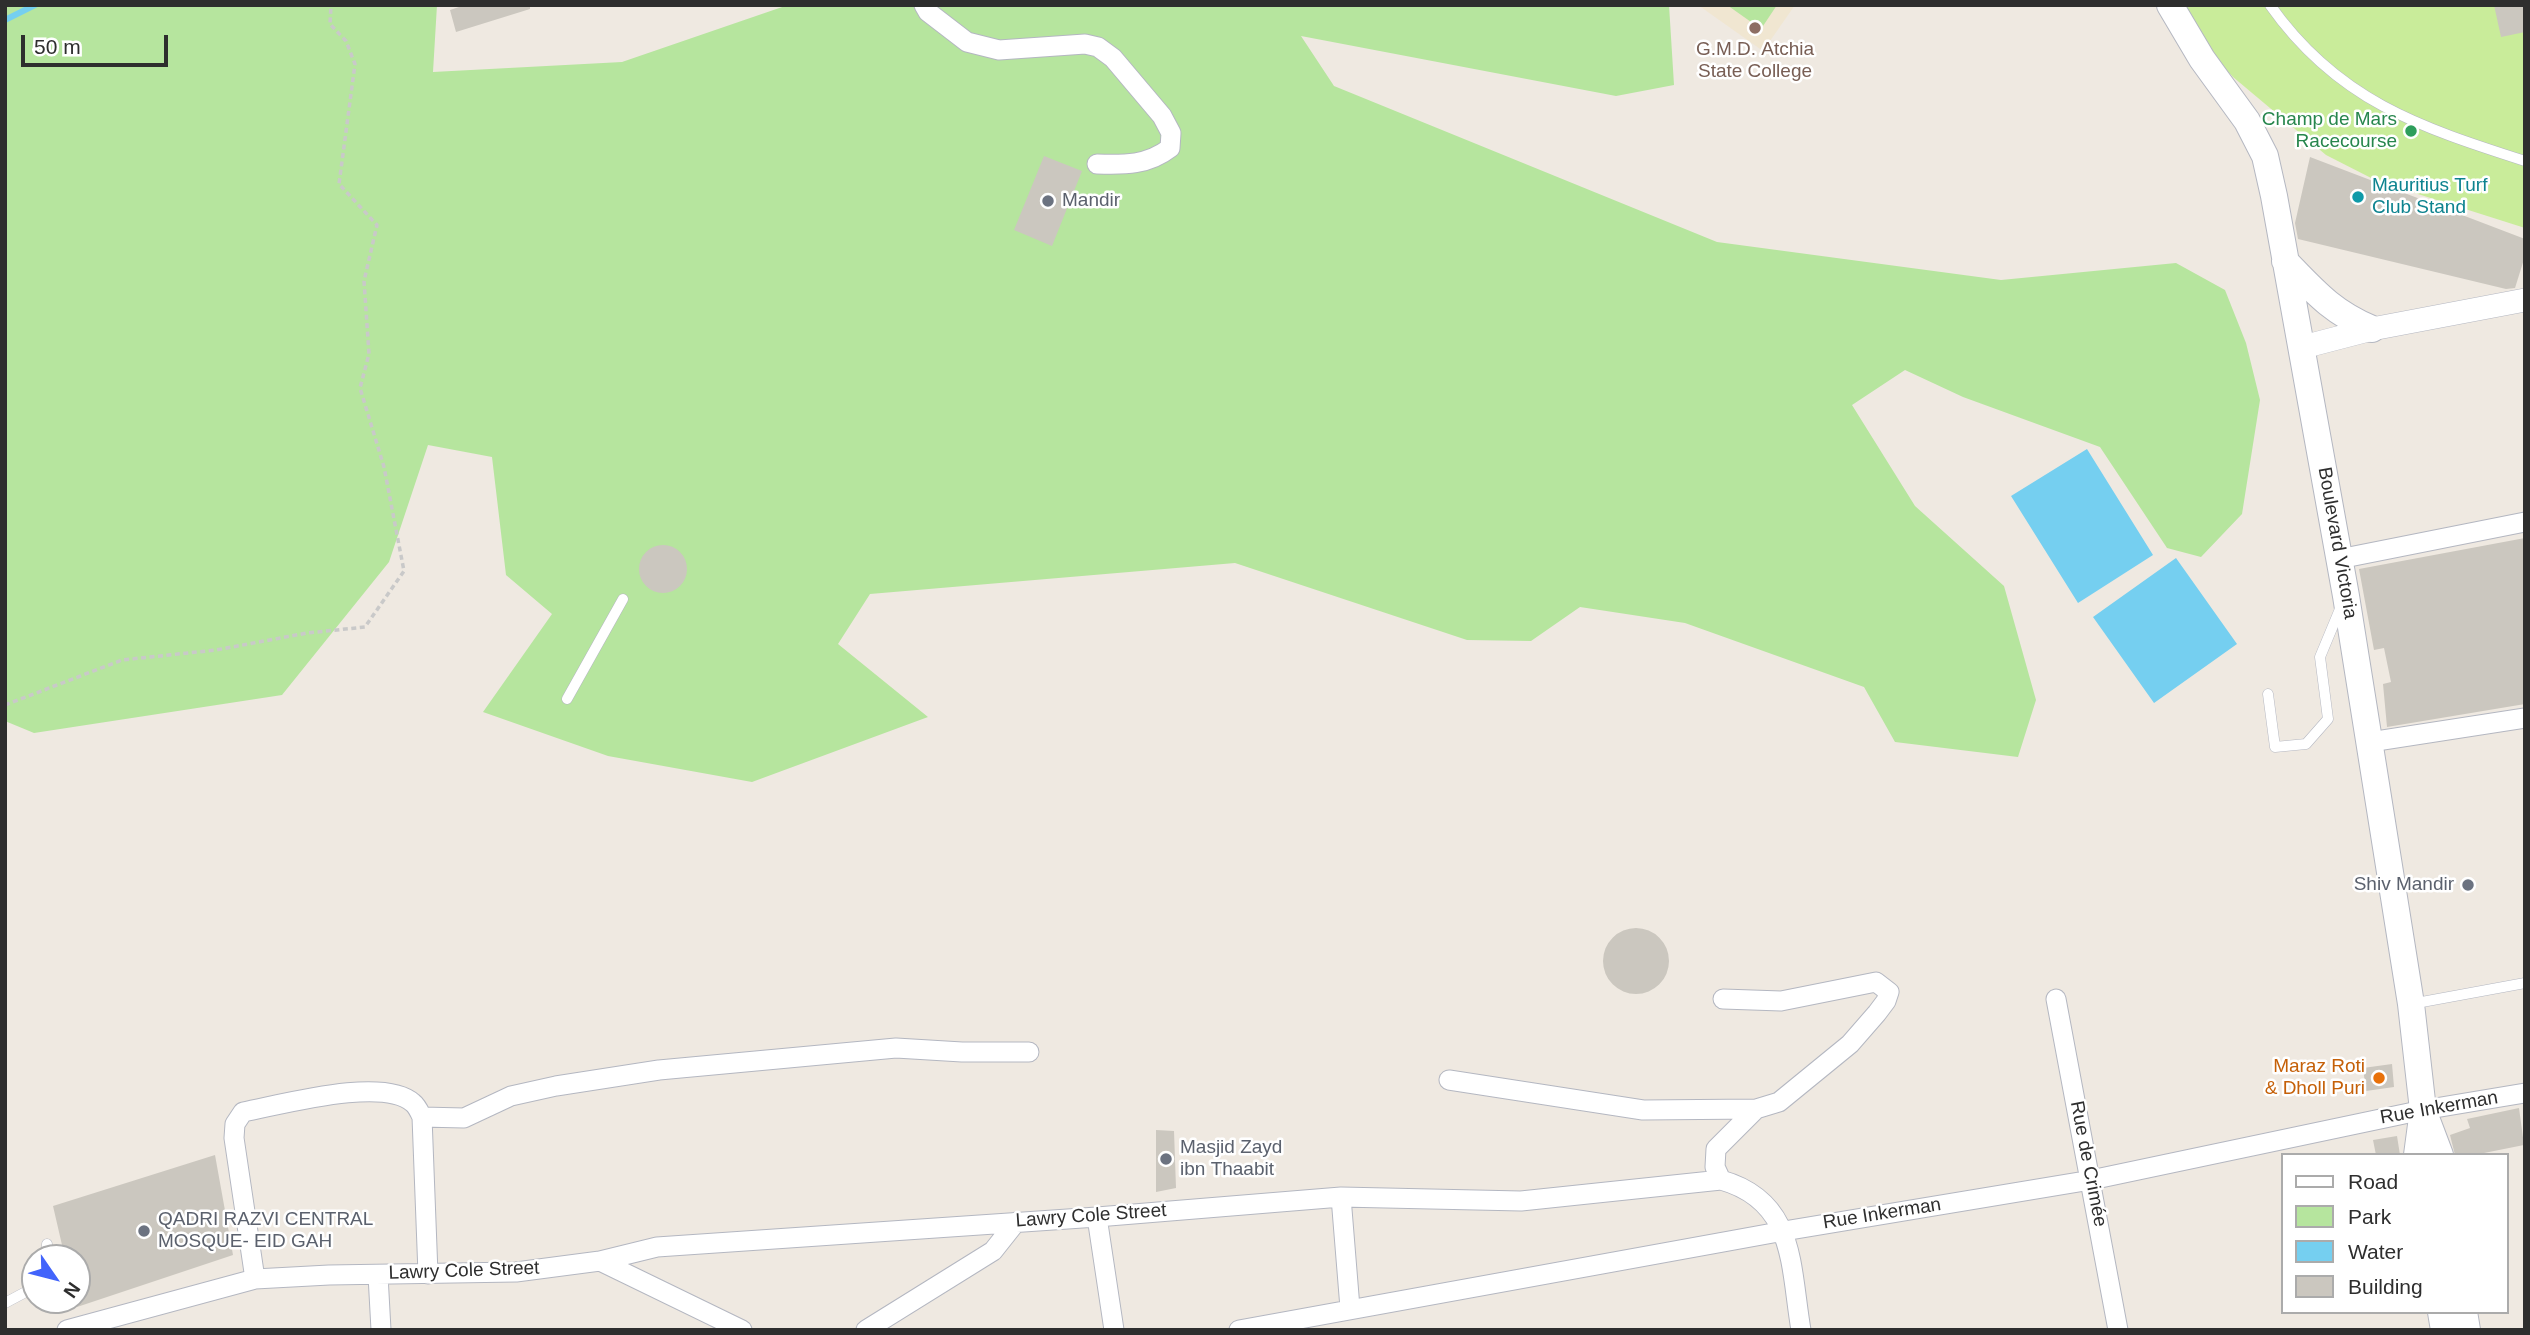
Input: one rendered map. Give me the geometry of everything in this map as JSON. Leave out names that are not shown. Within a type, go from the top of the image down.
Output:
[{"type":"main road","name":"Boulevard Victoria","points":[[2170,5],[2202,59],[2247,121],[2265,156],[2303,346],[2411,1004],[2423,1110],[2417,1153]]},
{"type":"main road","points":[[2285,261],[2327,305],[2350,320],[2372,329]]},
{"type":"main road","name":"Boulevard Victoria","points":[[2423,1110],[2439,1153]]},
{"type":"street","points":[[924,5],[928,12],[967,42],[999,50],[1085,44],[1098,47],[1112,58],[1162,116],[1171,133],[1170,148],[1158,157],[1129,165],[1097,164]]},
{"type":"street","points":[[2303,346],[2372,329],[2525,300]]},
{"type":"street","points":[[2339,559],[2525,522]]},
{"type":"street","points":[[2370,742],[2525,718]]},
{"type":"street","points":[[1449,1080],[1643,1110],[1756,1109],[1779,1102],[1850,1044],[1886,1001],[1889,992],[1876,982],[1781,1001],[1723,999]]},
{"type":"street","name":"Rue de Crimée","points":[[2056,999],[2118,1330]]},
{"type":"street","points":[[422,1117],[464,1118],[511,1096],[659,1070],[895,1048],[1029,1052]]},
{"type":"street","points":[[255,1279],[234,1138],[235,1124],[243,1112],[359,1091],[396,1094],[414,1103],[422,1117],[428,1274]]},
{"type":"street","name":"Rue Inkerman","points":[[1239,1330],[1784,1231],[2091,1180],[2423,1110],[2525,1093]]},
{"type":"street","points":[[1756,1109],[1716,1149],[1715,1167],[1721,1180],[1742,1186],[1772,1211],[1784,1231],[1801,1330]]},
{"type":"street","name":"Lawry Cole Street","points":[[67,1330],[255,1279],[516,1272],[600,1261],[657,1247],[1341,1197],[1521,1201],[1721,1180]]},
{"type":"street","points":[[1341,1197],[1350,1308]]},
{"type":"street","points":[[1097,1216],[1114,1330]]},
{"type":"street","points":[[866,1330],[993,1251],[1016,1222]]},
{"type":"street","points":[[600,1261],[742,1330]]},
{"type":"street","points":[[378,1275],[381,1330]]},
{"type":"lane","points":[[2270,5],[2309,52],[2380,106],[2438,132],[2525,161]]},
{"type":"lane","points":[[2267,694],[2275,747],[2306,744],[2328,719],[2320,657],[2346,596]]},
{"type":"lane","points":[[566,699],[623,599]]},
{"type":"lane","points":[[2411,1004],[2525,983]]},
{"type":"lane","points":[[5,1303],[21,1294]]},
{"type":"path","points":[[5,705],[122,660],[216,650],[307,633],[365,627],[404,571],[384,467],[360,388],[369,354],[364,281],[377,225],[339,184],[355,64],[346,41],[330,24],[331,5]]},
{"type":"shaded area","name":"G.M.D. Atchia State College","points":[[1698,5],[1795,5],[1763,51]]},
{"type":"green space","points":[[5,5],[437,5],[433,72],[622,62],[788,5],[1669,5],[1674,85],[1616,96],[1301,36],[1334,86],[1717,242],[2001,280],[2176,263],[2225,290],[2246,343],[2260,400],[2242,514],[2201,557],[2167,548],[2100,447],[1963,397],[1905,370],[1852,405],[1915,506],[2004,586],[2036,700],[2018,757],[1895,742],[1864,687],[1685,623],[1580,607],[1531,641],[1467,640],[1235,563],[870,594],[838,644],[928,717],[752,782],[608,756],[483,712],[552,614],[506,575],[492,457],[428,445],[389,562],[282,695],[34,733],[5,721]]},
{"type":"green space","points":[[1727,5],[1777,5],[1761,29]]},
{"type":"green space","name":"Champ de Mars Racecourse","points":[[2183,5],[2525,5],[2525,228],[2377,181],[2326,155],[2233,77],[2214,57]]},
{"type":"water","points":[[2087,449],[2153,555],[2078,603],[2011,496]]},
{"type":"water","points":[[2176,558],[2237,644],[2154,703],[2093,617]]},
{"type":"building","points":[[465,5],[530,5],[530,9],[456,32],[450,10]]},
{"type":"building","points":[[2494,5],[2525,5],[2525,32],[2501,37]]},
{"type":"building","name":"Mandir","points":[[1044,156],[1082,171],[1052,246],[1014,230]]},
{"type":"building","name":"Mauritius Turf Club Stand","points":[[2310,157],[2525,239],[2525,256],[2515,288],[2506,289],[2298,239],[2295,223]]},
{"type":"building","points":[[2525,538],[2525,704],[2387,727],[2383,684],[2391,682],[2384,648],[2374,650],[2359,569]]},
{"type":"building","points":[[663,545],[680,552],[687,569],[680,586],[663,593],[646,586],[639,569],[646,552]]},
{"type":"building","points":[[1630,928],[1642,928],[1654,933],[1664,943],[1669,961],[1667,974],[1654,989],[1642,994],[1630,994],[1618,989],[1608,979],[1603,967],[1603,955],[1608,943],[1618,933]]},
{"type":"building","name":"Maraz Roti & Dholl Puri","points":[[2392,1064],[2394,1087],[2366,1091],[2363,1068]]},
{"type":"building","points":[[2519,1108],[2524,1145],[2484,1153],[2454,1153],[2450,1135],[2470,1128],[2467,1119]]},
{"type":"building","name":"Masjid Zayd ibn Thaabit","points":[[1156,1130],[1174,1131],[1176,1188],[1156,1192]]},
{"type":"building","points":[[2397,1136],[2400,1153],[2376,1153],[2373,1140]]},
{"type":"building","name":"QADRI RAZVI CENTRAL MOSQUE- EID GAH","points":[[215,1155],[233,1255],[91,1302],[91,1244],[62,1244],[53,1206]]},
{"type":"waterway","points":[[5,20],[35,5]]},
{"type":"place","name":"G.M.D. Atchia State College","points":[[1755,28]]},
{"type":"place","name":"Champ de Mars Racecourse","points":[[2411,131]]},
{"type":"place","name":"Mauritius Turf Club Stand","points":[[2358,197]]},
{"type":"place","name":"Mandir","points":[[1048,201]]},
{"type":"place","name":"Shiv Mandir","points":[[2468,885]]},
{"type":"place","name":"Maraz Roti & Dholl Puri","points":[[2379,1078]]},
{"type":"place","name":"Masjid Zayd ibn Thaabit","points":[[1166,1159]]},
{"type":"place","name":"QADRI RAZVI CENTRAL MOSQUE- EID GAH","points":[[144,1231]]}]
